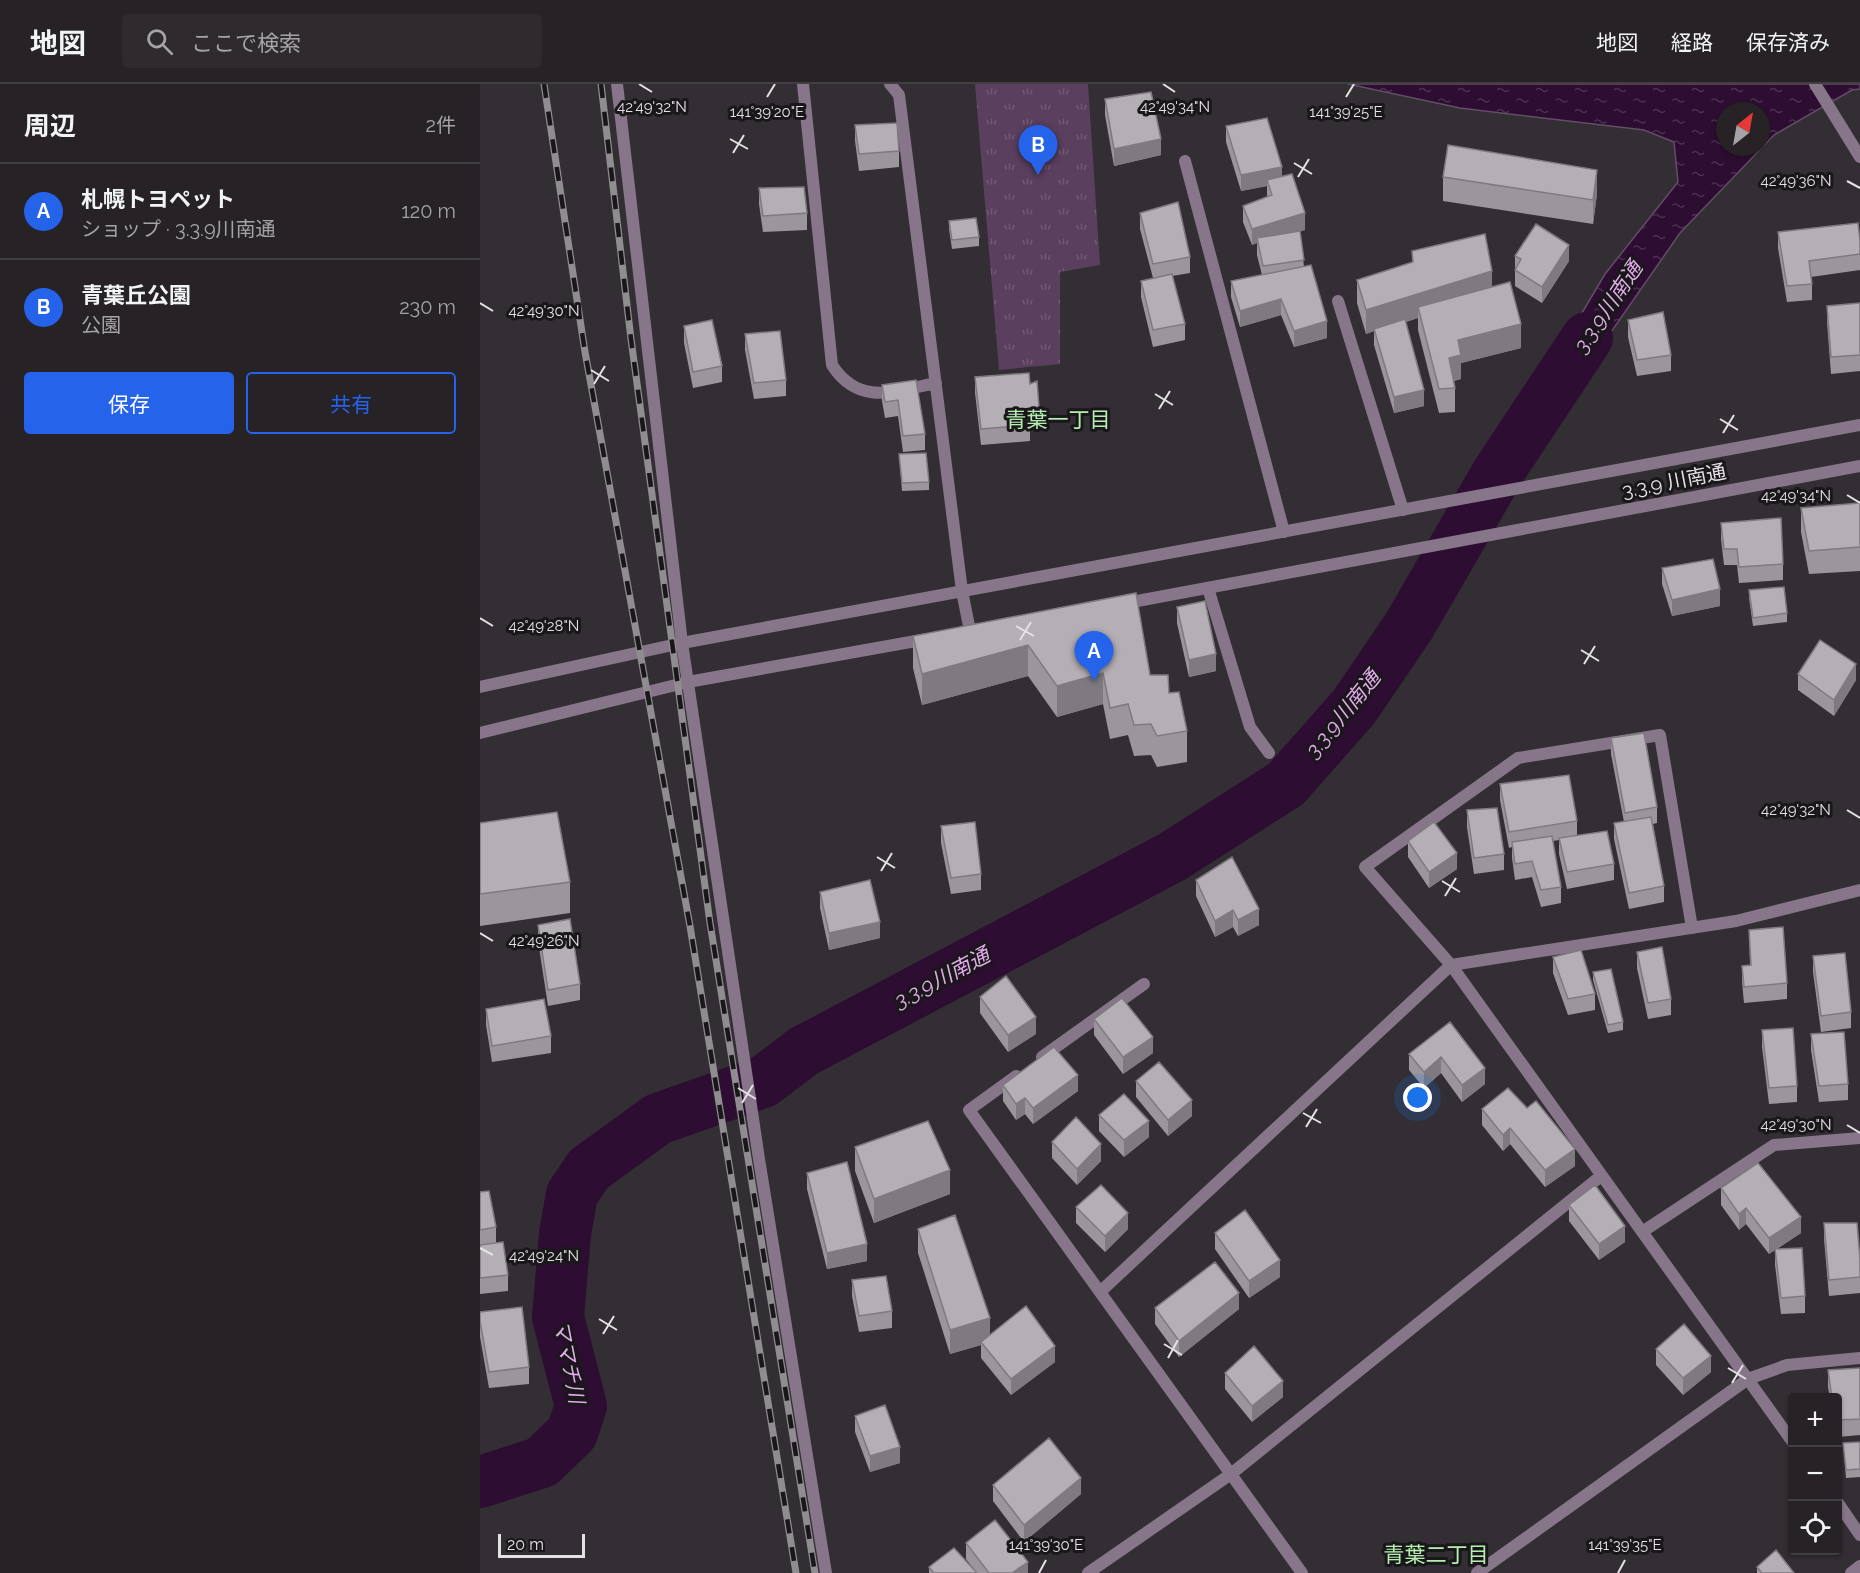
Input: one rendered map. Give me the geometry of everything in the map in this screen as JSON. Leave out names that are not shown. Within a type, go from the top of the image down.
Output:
[{"type":"street","points":[[617,84],[682,643],[759,1159],[826,1573]]},
{"type":"street","points":[[803,84],[832,365],[839,376],[855,387],[876,394],[936,383]]},
{"type":"street","points":[[890,84],[899,95],[962,591],[970,631]]},
{"type":"street","points":[[1815,84],[1858,155]]},
{"type":"street","points":[[1185,161],[1284,532]]},
{"type":"street","points":[[480,687],[682,643],[1403,510],[1338,301]]},
{"type":"street","name":"3.3.9 川南通","points":[[1403,510],[1860,425]]},
{"type":"street","name":"3.3.9 川南通","points":[[1208,588],[1860,466]]},
{"type":"street","points":[[1106,606],[1208,588],[1250,727],[1269,753]]},
{"type":"street","points":[[480,733],[688,682],[935,637]]},
{"type":"street","points":[[1692,928],[1660,735],[1518,758],[1365,867],[1451,965],[1788,1435]]},
{"type":"street","points":[[1100,1293],[1451,965],[1736,921],[1860,891]]},
{"type":"street","points":[[1144,984],[969,1110],[1302,1573]]},
{"type":"street","points":[[1642,1232],[1774,1145],[1860,1138]]},
{"type":"street","points":[[1088,1573],[1230,1474],[1601,1176]]},
{"type":"street","points":[[1477,1573],[1748,1379],[1787,1365],[1860,1358]]},
{"type":"street","points":[[1842,1509],[1860,1535]]},
{"type":"street","points":[[1851,1573],[1860,1566]]},
{"type":"green space","points":[[975,84],[1088,84],[1100,265],[1060,272],[1060,364],[999,370]]},
{"type":"water","points":[[1348,84],[1860,84],[1860,89],[1852,90],[1770,139],[1770,102],[1716,102],[1716,156],[1754,156],[1680,233],[1563,401],[1534,394],[1605,274],[1678,182],[1674,142],[1644,130],[1460,108]]},
{"type":"building","points":[[1151,92],[1161,139],[1114,149],[1105,99]]},
{"type":"building","points":[[1267,118],[1282,167],[1241,175],[1226,126]]},
{"type":"building","points":[[897,123],[899,151],[859,154],[855,125]]},
{"type":"building","points":[[1448,145],[1597,170],[1593,200],[1443,177]]},
{"type":"building","points":[[1292,174],[1305,213],[1252,229],[1243,206],[1272,195],[1267,180]]},
{"type":"building","points":[[804,187],[807,213],[763,216],[759,188]]},
{"type":"building","points":[[1178,202],[1190,257],[1153,264],[1140,213]]},
{"type":"building","points":[[976,218],[979,237],[952,240],[949,221]]},
{"type":"building","points":[[1858,223],[1860,254],[1809,261],[1812,284],[1787,286],[1778,232]]},
{"type":"building","points":[[1536,224],[1569,245],[1542,287],[1515,270],[1521,259],[1515,256]]},
{"type":"building","points":[[1300,231],[1304,260],[1263,266],[1257,238]]},
{"type":"building","points":[[1485,234],[1492,271],[1366,310],[1357,280],[1413,262],[1412,251]]},
{"type":"building","points":[[1311,265],[1327,321],[1294,331],[1281,299],[1240,311],[1231,281]]},
{"type":"building","points":[[1172,274],[1185,324],[1153,330],[1141,281]]},
{"type":"building","points":[[1510,282],[1521,324],[1458,340],[1461,355],[1449,358],[1455,388],[1439,389],[1418,307]]},
{"type":"building","points":[[1860,303],[1860,355],[1831,357],[1827,306]]},
{"type":"building","points":[[1663,312],[1671,355],[1637,360],[1628,320]]},
{"type":"building","points":[[1405,319],[1424,390],[1394,397],[1374,329]]},
{"type":"building","points":[[712,320],[722,366],[693,372],[684,326]]},
{"type":"building","points":[[780,331],[786,380],[754,383],[745,334]]},
{"type":"building","points":[[1029,373],[1030,384],[1037,381],[1039,407],[1029,408],[1030,425],[981,429],[975,377]]},
{"type":"building","points":[[916,380],[925,434],[903,436],[898,400],[885,402],[882,385]]},
{"type":"building","points":[[926,453],[929,482],[902,483],[899,454]]},
{"type":"building","points":[[1860,503],[1860,547],[1809,551],[1801,508]]},
{"type":"building","points":[[1781,518],[1783,564],[1739,567],[1737,549],[1724,549],[1721,523]]},
{"type":"building","points":[[1713,559],[1720,589],[1672,600],[1662,568]]},
{"type":"building","points":[[1784,587],[1787,613],[1753,618],[1749,590]]},
{"type":"building","points":[[1136,593],[1150,675],[1168,675],[1169,693],[1179,692],[1187,731],[1157,736],[1151,724],[1134,725],[1128,704],[1110,708],[1103,673],[1057,686],[1028,645],[922,674],[913,636]]},
{"type":"building","points":[[1205,601],[1216,654],[1189,660],[1177,607]]},
{"type":"building","points":[[1820,640],[1856,664],[1834,700],[1798,674]]},
{"type":"building","points":[[1644,733],[1657,807],[1625,813],[1611,738]]},
{"type":"building","points":[[1569,775],[1577,821],[1509,832],[1500,784]]},
{"type":"building","points":[[1497,808],[1504,854],[1474,858],[1467,810]]},
{"type":"building","points":[[557,812],[570,882],[480,894],[480,823]]},
{"type":"building","points":[[1651,817],[1664,886],[1629,893],[1614,823]]},
{"type":"building","points":[[975,822],[981,874],[951,878],[941,826]]},
{"type":"building","points":[[1434,822],[1457,853],[1429,872],[1408,841]]},
{"type":"building","points":[[1607,831],[1614,864],[1567,872],[1559,838]]},
{"type":"building","points":[[1552,836],[1561,887],[1541,890],[1532,861],[1515,864],[1512,842]]},
{"type":"building","points":[[1232,857],[1259,909],[1238,920],[1233,910],[1215,921],[1196,880]]},
{"type":"building","points":[[870,880],[880,922],[829,933],[820,892]]},
{"type":"building","points":[[570,919],[580,984],[548,990],[538,925]]},
{"type":"building","points":[[1783,927],[1787,983],[1744,987],[1742,966],[1751,965],[1749,930]]},
{"type":"building","points":[[1662,947],[1671,999],[1648,1003],[1637,952]]},
{"type":"building","points":[[1581,950],[1595,994],[1568,999],[1553,957]]},
{"type":"building","points":[[1845,953],[1851,1012],[1821,1016],[1813,956]]},
{"type":"building","points":[[1611,969],[1623,1022],[1608,1025],[1593,972]]},
{"type":"building","points":[[1006,976],[1036,1017],[1008,1035],[980,997]]},
{"type":"building","points":[[1122,998],[1153,1037],[1123,1057],[1094,1019]]},
{"type":"building","points":[[544,999],[551,1036],[492,1046],[486,1009]]},
{"type":"building","points":[[1450,1022],[1485,1068],[1462,1085],[1441,1057],[1424,1072],[1409,1054]]},
{"type":"building","points":[[1793,1028],[1797,1086],[1769,1088],[1762,1030]]},
{"type":"building","points":[[1844,1032],[1848,1084],[1819,1086],[1811,1034]]},
{"type":"building","points":[[1054,1047],[1078,1075],[1033,1108],[1025,1098],[1016,1104],[1003,1085]]},
{"type":"building","points":[[1159,1062],[1192,1100],[1168,1120],[1136,1081]]},
{"type":"building","points":[[1508,1088],[1527,1108],[1536,1101],[1575,1149],[1545,1170],[1510,1128],[1503,1135],[1482,1109]]},
{"type":"building","points":[[1124,1094],[1149,1121],[1124,1140],[1099,1115]]},
{"type":"building","points":[[1076,1117],[1101,1144],[1077,1169],[1052,1142]]},
{"type":"building","points":[[928,1121],[950,1170],[874,1199],[855,1147]]},
{"type":"building","points":[[847,1162],[867,1244],[827,1253],[807,1173]]},
{"type":"building","points":[[1758,1163],[1801,1217],[1769,1238],[1746,1208],[1739,1214],[1721,1188]]},
{"type":"building","points":[[1101,1185],[1128,1213],[1105,1236],[1076,1207]]},
{"type":"building","points":[[1595,1185],[1625,1226],[1599,1244],[1569,1205]]},
{"type":"building","points":[[489,1191],[496,1227],[480,1230],[480,1192]]},
{"type":"building","points":[[1245,1210],[1280,1260],[1249,1281],[1215,1233]]},
{"type":"building","points":[[955,1215],[990,1318],[950,1330],[918,1229]]},
{"type":"building","points":[[1824,1223],[1857,1223],[1860,1277],[1829,1280]]},
{"type":"building","points":[[503,1242],[508,1275],[480,1278],[480,1245]]},
{"type":"building","points":[[1802,1248],[1805,1296],[1781,1298],[1775,1249]]},
{"type":"building","points":[[1215,1262],[1239,1293],[1179,1341],[1155,1308]]},
{"type":"building","points":[[886,1276],[892,1311],[859,1316],[852,1280]]},
{"type":"building","points":[[1026,1306],[1055,1346],[1011,1379],[981,1342]]},
{"type":"building","points":[[522,1307],[529,1367],[489,1372],[480,1312]]},
{"type":"building","points":[[1684,1324],[1711,1356],[1683,1378],[1656,1349]]},
{"type":"building","points":[[1254,1346],[1283,1381],[1252,1406],[1225,1373]]},
{"type":"building","points":[[1860,1368],[1860,1419],[1842,1420],[1842,1393],[1831,1393],[1828,1370]]},
{"type":"building","points":[[885,1405],[900,1447],[870,1456],[855,1416]]},
{"type":"building","points":[[1049,1438],[1081,1478],[1024,1525],[993,1485]]},
{"type":"building","points":[[1860,1442],[1860,1469],[1846,1470],[1843,1443]]},
{"type":"building","points":[[995,1520],[1028,1562],[1012,1573],[989,1573],[966,1543]]},
{"type":"building","points":[[954,1548],[977,1573],[934,1573],[929,1567]]},
{"type":"building","points":[[1776,1550],[1794,1573],[1762,1573],[1757,1567]]},
{"type":"waterway","name":"3.3.9川南通","points":[[480,1482],[542,1462],[572,1433],[581,1406],[558,1317],[565,1234],[572,1194],[589,1169],[658,1119],[763,1082],[804,1051],[1172,857],[1286,784],[1354,707],[1409,626],[1497,474],[1587,338]]},
{"type":"railway","points":[[544,84],[585,352],[690,926],[796,1573]]},
{"type":"railway","points":[[601,84],[631,339],[710,923],[815,1573]]},
{"type":"place","name":"青葉丘公園","points":[[1038,175]]},
{"type":"place","name":"札幌トヨペット","points":[[1094,681]]},
{"type":"district","name":"青葉一丁目","points":[[1058,420]]},
{"type":"district","name":"青葉二丁目","points":[[1436,1555]]},
{"type":"water label","name":"ママチ川","points":[[569,1362]]}]
